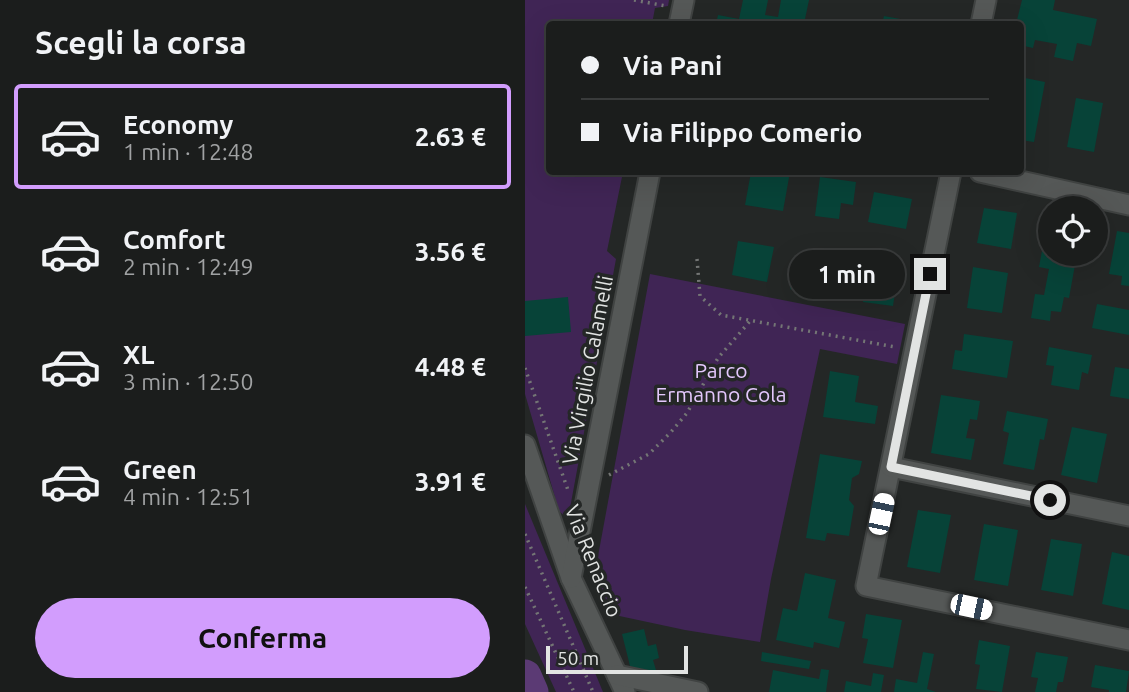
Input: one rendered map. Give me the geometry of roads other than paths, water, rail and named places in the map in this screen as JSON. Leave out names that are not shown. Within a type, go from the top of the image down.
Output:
[{"type":"street","points":[[982,21],[986,0]]},
{"type":"street","name":"Via Virgilio Calamelli","points":[[571,578],[649,175]]},
{"type":"street","points":[[950,175],[866,586],[1129,640]]},
{"type":"street","points":[[994,175],[1129,205]]},
{"type":"street","name":"Via Renaccio","points":[[525,445],[571,578],[621,683]]},
{"type":"street","points":[[891,467],[1129,516]]},
{"type":"street","points":[[621,683],[698,692]]},
{"type":"waterway","points":[[525,676],[532,692]]},
{"type":"park label","name":"Parco Ermanno Cola","points":[[721,383]]}]
